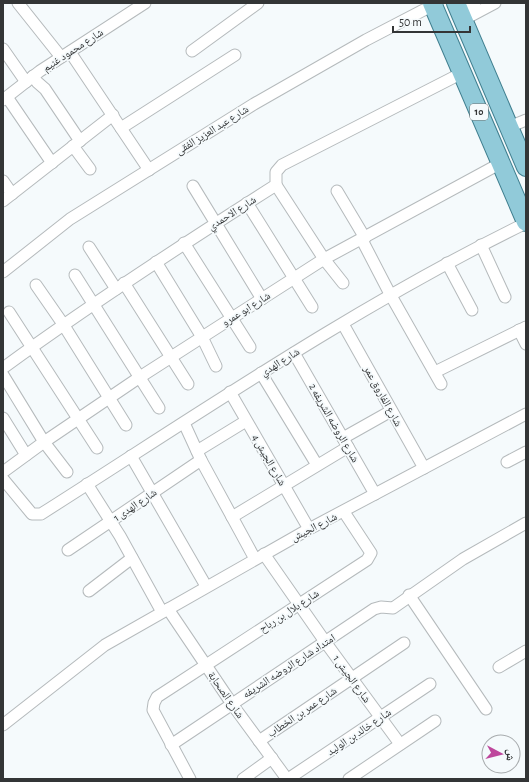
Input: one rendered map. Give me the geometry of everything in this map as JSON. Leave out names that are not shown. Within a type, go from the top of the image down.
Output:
[{"type":"main road","name":"10","points":[[434,4],[526,222]]},
{"type":"main road","name":"10","points":[[460,12],[526,167]]},
{"type":"street","points":[[18,3],[66,54],[113,115],[149,170]]},
{"type":"street","name":"شارع محمود غنيم","points":[[5,98],[66,54],[145,3]]},
{"type":"street","points":[[192,51],[258,3]]},
{"type":"street","points":[[460,12],[475,3]]},
{"type":"street","points":[[460,12],[495,3]]},
{"type":"street","name":"شارع عبد العزيز الفقى","points":[[3,272],[70,219],[254,104],[366,40],[434,4]]},
{"type":"street","points":[[3,49],[30,79],[45,89],[77,143],[90,170]]},
{"type":"street","points":[[121,128],[235,54]]},
{"type":"street","points":[[344,283],[324,259],[276,185],[276,172],[282,165],[462,73]]},
{"type":"street","points":[[5,98],[52,163]]},
{"type":"street","points":[[3,201],[113,115]]},
{"type":"street","points":[[509,128],[526,120]]},
{"type":"street","name":"شارع ابو عمرو","points":[[3,472],[44,442],[140,377],[324,259],[364,239],[501,163]]},
{"type":"street","points":[[3,181],[12,194]]},
{"type":"street","name":"شارع الاحمدي","points":[[3,368],[94,303],[216,222],[276,185]]},
{"type":"street","points":[[193,186],[262,299]]},
{"type":"street","points":[[337,191],[364,239],[390,294],[441,384]]},
{"type":"street","points":[[247,203],[312,307]]},
{"type":"street","name":"شارع الهدي","points":[[3,479],[32,514],[41,514],[230,392],[390,294],[526,222]]},
{"type":"street","points":[[184,243],[250,347]]},
{"type":"street","points":[[481,245],[504,297]]},
{"type":"street","points":[[89,247],[120,286],[171,357],[188,384]]},
{"type":"street","points":[[156,262],[202,337],[216,366]]},
{"type":"street","points":[[447,263],[472,310]]},
{"type":"street","points":[[75,275],[159,408]]},
{"type":"street","points":[[36,285],[64,324],[126,425]]},
{"type":"street","points":[[9,312],[97,448]]},
{"type":"street","name":"شارع الفاروق عمر","points":[[342,324],[424,468]]},
{"type":"street","points":[[435,372],[522,328],[526,344]]},
{"type":"street","name":"شارع الروضه الشريفه 2","points":[[294,353],[374,494]]},
{"type":"street","points":[[261,373],[317,465]]},
{"type":"street","points":[[3,375],[44,442],[67,472]]},
{"type":"street","name":"شارع الجيش 4","points":[[230,392],[309,529]]},
{"type":"street","points":[[232,517],[317,465],[345,442],[391,411]]},
{"type":"street","name":"شارع الجيش","points":[[3,725],[106,644],[259,556],[526,414]]},
{"type":"street","points":[[3,418],[26,455]]},
{"type":"street","name":"شارع الهدى 1","points":[[68,550],[153,492],[246,421]]},
{"type":"street","name":"شارع الجيش 1","points":[[184,423],[199,456],[232,517],[259,556],[298,604],[400,744]]},
{"type":"street","points":[[507,462],[526,452]]},
{"type":"street","points":[[132,456],[206,586]]},
{"type":"street","name":"شارع الصحابة","points":[[87,484],[165,611],[288,779]]},
{"type":"street","name":"شارع بلال بن رباح","points":[[171,745],[153,710],[157,697],[370,557],[370,553],[344,512]]},
{"type":"street","name":"امتداد شارع الروضه الشريفه","points":[[171,745],[326,643],[374,609],[381,607],[393,608],[409,595],[463,559],[526,523]]},
{"type":"street","points":[[89,591],[132,558]]},
{"type":"street","points":[[409,595],[486,709]]},
{"type":"street","name":"شارع عمر بن الخطاب","points":[[259,741],[404,643]]},
{"type":"street","points":[[499,667],[526,651]]},
{"type":"street","name":"شارع خالد بن الوليد","points":[[288,779],[430,684]]},
{"type":"street","points":[[349,779],[435,721]]},
{"type":"street","points":[[171,745],[190,779]]},
{"type":"street","points":[[243,779],[272,758]]}]
